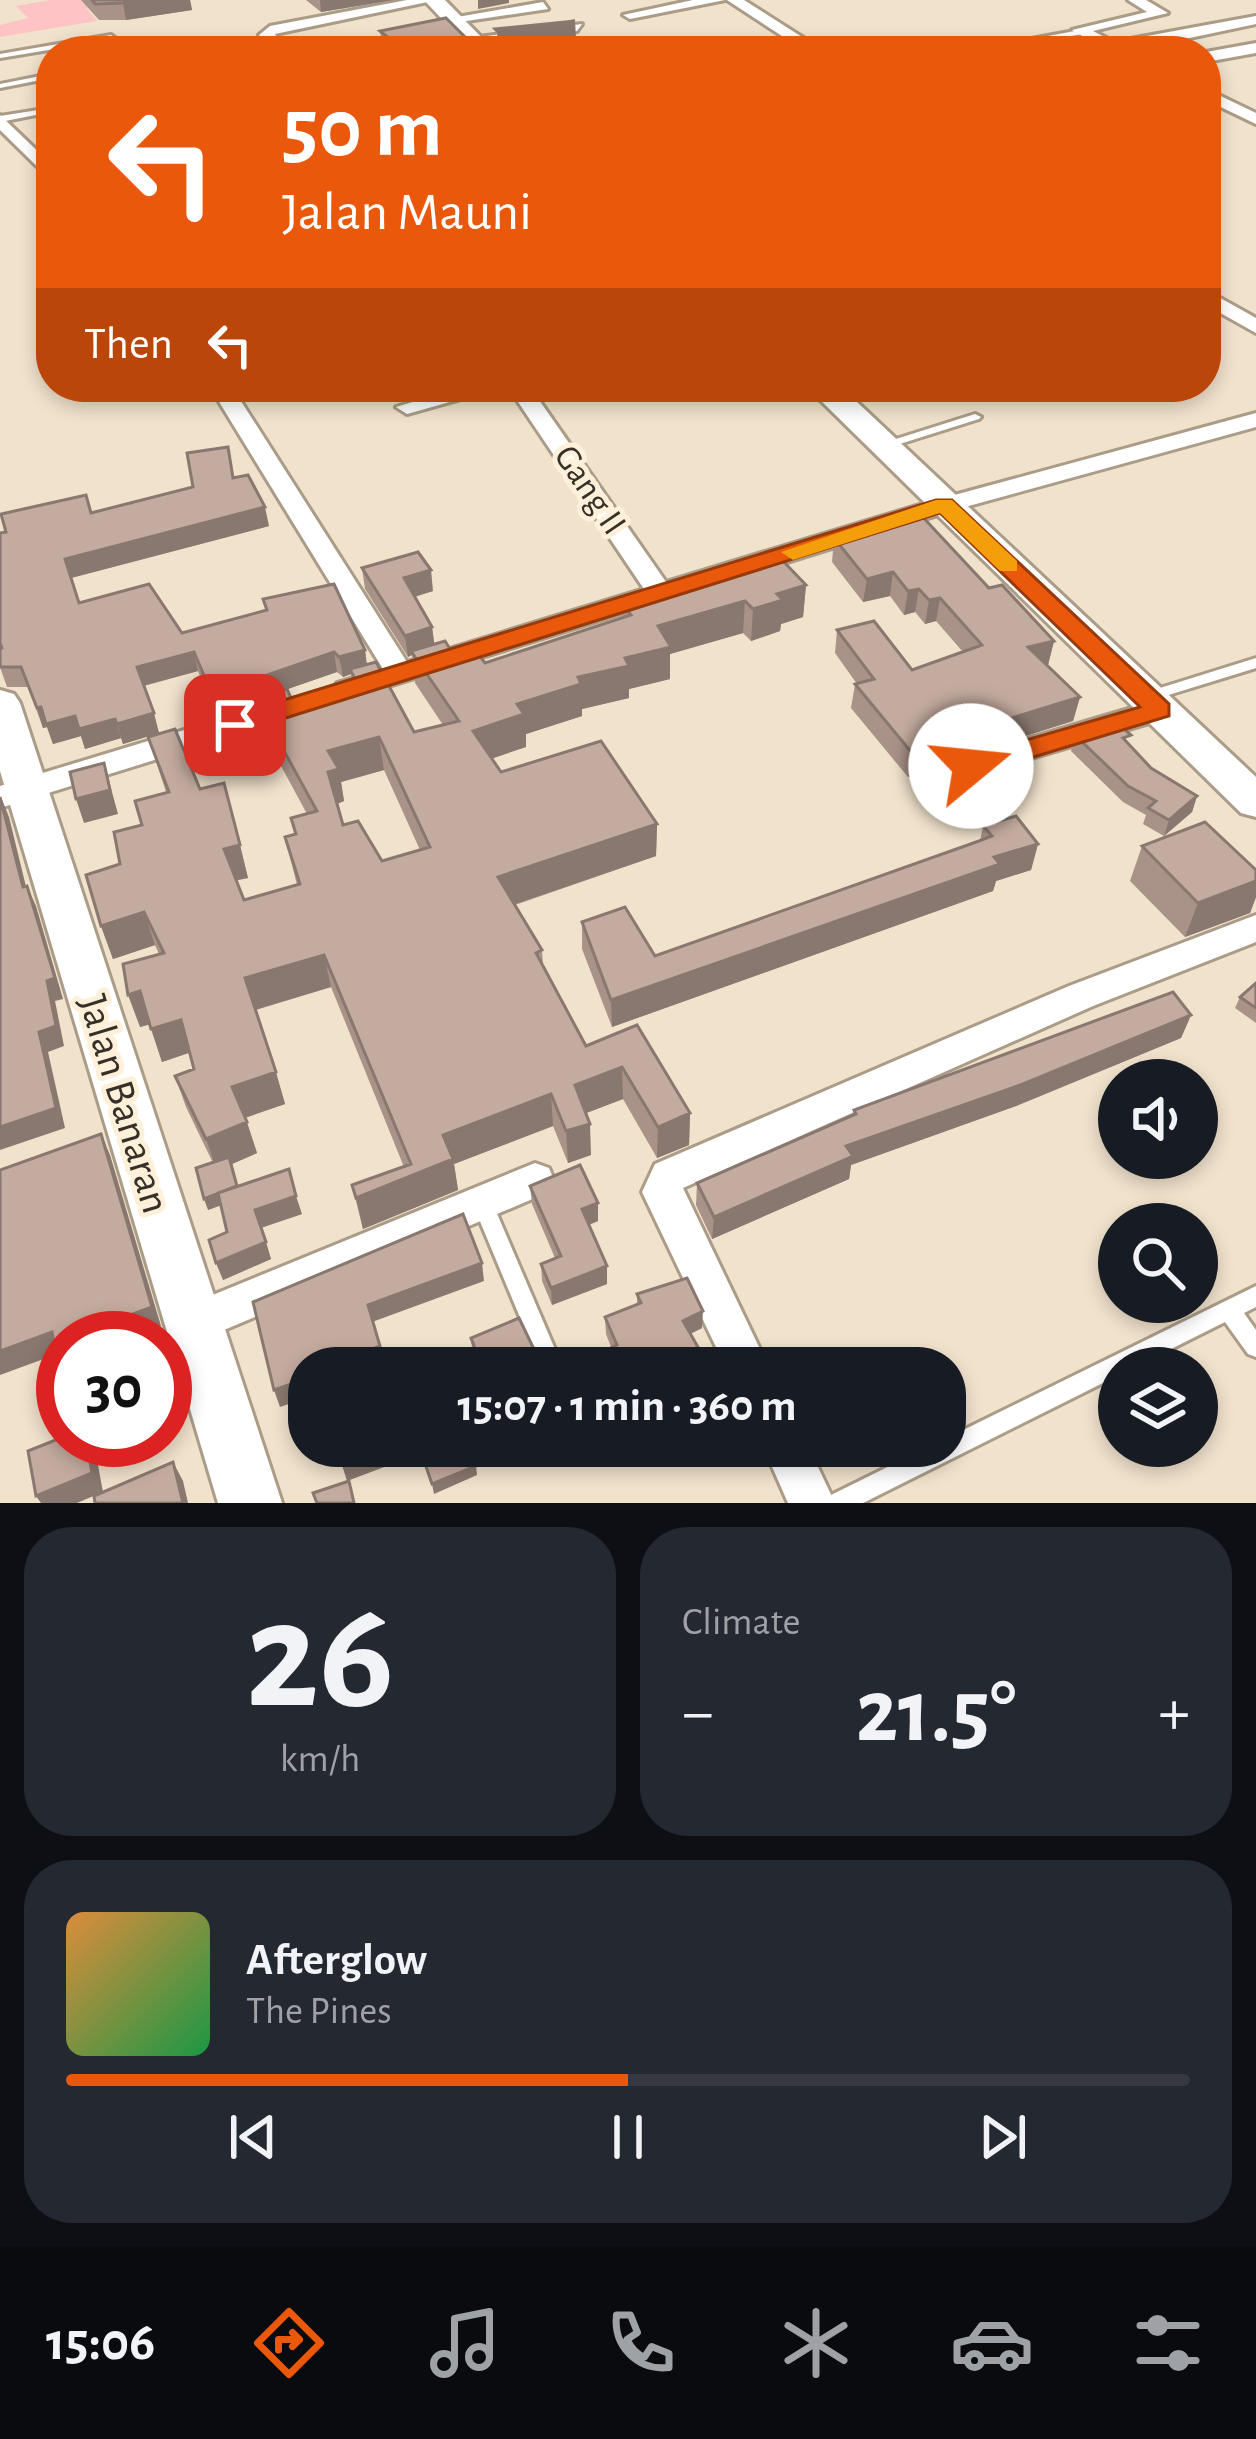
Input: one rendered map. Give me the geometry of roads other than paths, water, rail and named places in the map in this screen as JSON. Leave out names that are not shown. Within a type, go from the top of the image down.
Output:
[{"type":"main road","points":[[432,0],[469,36]]},
{"type":"main road","points":[[839,402],[1256,802]]},
{"type":"main road","name":"Jalan Banaran","points":[[0,703],[14,793],[187,1311]]},
{"type":"main road","name":"Jalan Banaran","points":[[192,1327],[250,1503]]},
{"type":"street","points":[[268,36],[270,30],[432,0]]},
{"type":"street","points":[[630,15],[718,0]]},
{"type":"street","points":[[734,0],[791,36]]},
{"type":"street","points":[[1080,32],[1161,13],[1135,0]]},
{"type":"street","points":[[453,20],[543,6]]},
{"type":"street","points":[[1171,36],[1256,20]]},
{"type":"street","points":[[528,36],[577,27]]},
{"type":"street","points":[[1080,32],[1089,36]]},
{"type":"street","points":[[1221,54],[1256,47]]},
{"type":"street","points":[[1221,102],[1256,119]]},
{"type":"street","points":[[0,120],[36,159]]},
{"type":"street","points":[[1221,306],[1256,328]]},
{"type":"street","points":[[229,402],[400,674]]},
{"type":"street","points":[[407,407],[428,402]]},
{"type":"street","name":"Gang II","points":[[529,402],[661,594]]},
{"type":"street","points":[[14,793],[944,505],[1256,420]]},
{"type":"street","points":[[971,766],[1153,703]]},
{"type":"street","points":[[738,1347],[662,1192],[670,1176],[1060,1006],[1256,928]]},
{"type":"street","points":[[192,1324],[535,1180]]},
{"type":"street","points":[[795,1467],[812,1503]]},
{"type":"lane","points":[[1057,36],[1080,32]]},
{"type":"lane","points":[[0,56],[36,50]]},
{"type":"lane","points":[[0,86],[36,79]]},
{"type":"lane","points":[[0,120],[36,113]]},
{"type":"lane","points":[[883,445],[975,417]]},
{"type":"lane","points":[[1153,703],[1256,662]]},
{"type":"lane","points":[[482,1202],[543,1347]]},
{"type":"lane","points":[[839,1503],[1256,1296]]},
{"type":"lane","points":[[1229,1310],[1256,1347]]}]
